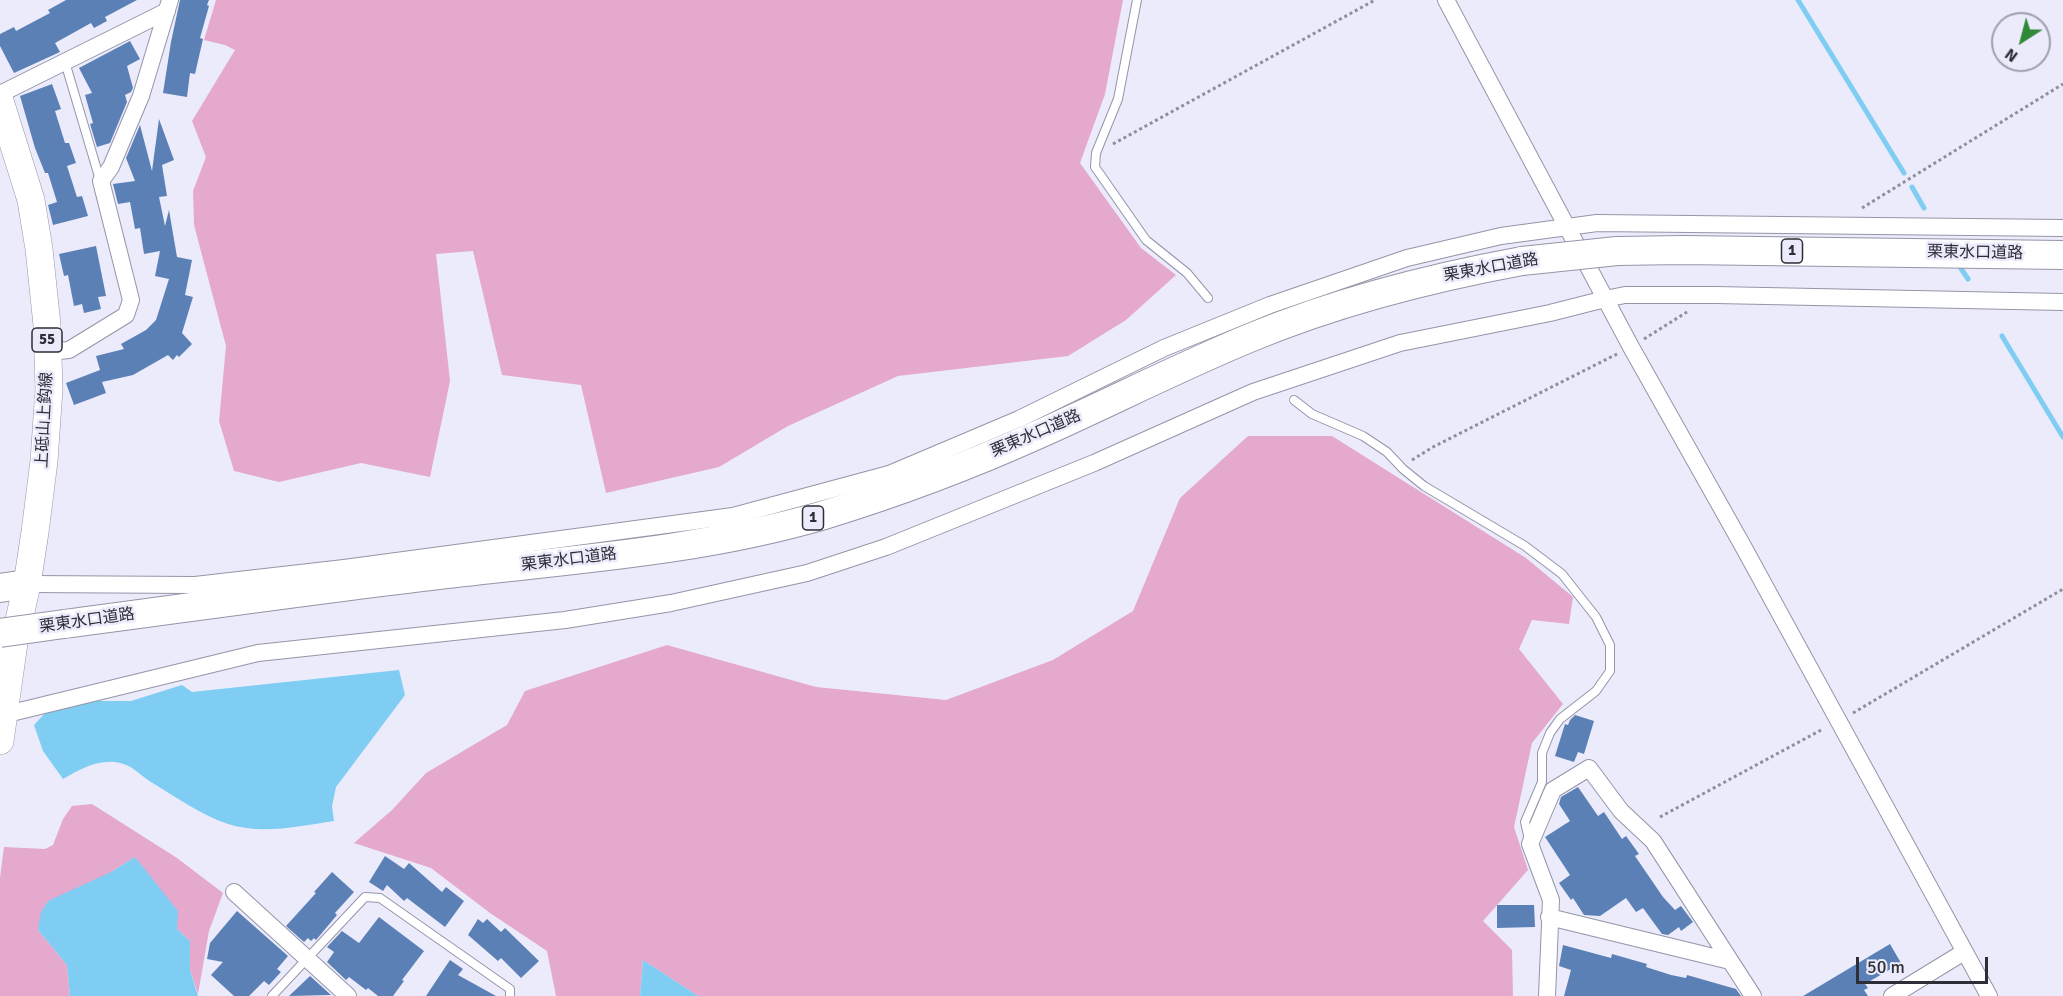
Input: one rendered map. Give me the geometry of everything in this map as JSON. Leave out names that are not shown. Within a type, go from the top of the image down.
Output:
[{"type":"highway","name":"栗東水口道路","points":[[0,633],[430,576],[636,552],[722,539],[822,515],[914,485],[1035,436],[1251,337],[1305,317],[1381,292],[1522,261],[1617,251],[1683,250],[2063,255]]},
{"type":"main road","name":"上砥山上鈎線","points":[[0,101],[32,200],[39,249],[49,389],[44,461],[13,586],[14,643],[1,724]]},
{"type":"street","points":[[1446,0],[1631,347],[1744,548],[1989,996]]},
{"type":"street","points":[[0,94],[65,62],[169,5]]},
{"type":"street","points":[[48,352],[69,350],[126,315],[131,300],[101,181],[111,167],[141,96],[169,5]]},
{"type":"street","points":[[13,586],[195,585],[344,568],[733,516],[889,474],[1019,419],[1164,348],[1270,305],[1407,258],[1501,236],[1598,223],[2063,228]]},
{"type":"street","points":[[1,724],[258,653],[565,620],[671,603],[807,573],[897,543],[1094,463],[1253,392],[1400,343],[1550,313],[1605,299],[1625,295],[1716,295],[2063,302]]},
{"type":"street","points":[[1547,996],[1551,900],[1530,844],[1553,790],[1590,768],[1622,811],[1653,841],[1753,996]]},
{"type":"street","points":[[234,892],[348,996]]},
{"type":"street","points":[[1549,917],[1730,961]]},
{"type":"street","points":[[1892,996],[1964,952]]},
{"type":"lane","points":[[1137,0],[1118,99],[1096,153],[1095,167],[1146,240],[1187,273],[1208,298]]},
{"type":"lane","points":[[65,62],[101,181]]},
{"type":"lane","points":[[1294,400],[1311,414],[1363,436],[1387,452],[1424,486],[1525,546],[1562,574],[1596,617],[1610,645],[1610,671],[1596,692],[1560,719],[1550,733],[1542,753],[1542,782],[1526,822],[1530,844]]},
{"type":"lane","points":[[272,996],[365,897],[380,898],[510,989],[510,996]]},
{"type":"path","points":[[1096,153],[1375,0]]},
{"type":"path","points":[[1401,467],[1433,447],[1560,385],[1631,347]]},
{"type":"path","points":[[1660,817],[1838,722],[2063,589]]},
{"type":"shaded area","points":[[216,0],[1123,0],[1105,94],[1080,163],[1141,248],[1176,275],[1126,320],[1068,356],[898,376],[788,426],[719,467],[606,493],[581,385],[502,375],[473,251],[436,254],[450,381],[430,477],[361,463],[279,482],[234,471],[219,421],[226,346],[194,225],[193,191],[206,157],[192,121],[235,50],[204,40]]},
{"type":"shaded area","points":[[1248,436],[1332,436],[1526,558],[1573,597],[1569,624],[1532,620],[1519,649],[1563,704],[1532,743],[1514,827],[1528,870],[1483,921],[1512,950],[1513,996],[698,996],[643,960],[640,996],[556,996],[547,951],[490,913],[431,868],[354,843],[392,810],[426,773],[507,725],[525,691],[667,645],[816,687],[946,700],[1053,660],[1133,611],[1180,498]]},
{"type":"shaded area","points":[[92,804],[177,858],[223,893],[209,931],[198,994],[190,970],[190,941],[177,929],[135,857],[111,872],[38,930],[67,965],[70,996],[0,996],[0,878],[4,847],[45,849],[53,845],[63,819],[72,806]]},
{"type":"water","points":[[399,670],[405,695],[336,787],[332,806],[334,821],[308,825],[254,829],[228,824],[198,811],[132,768],[120,763],[98,763],[63,779],[43,751],[34,725],[46,712],[91,701],[131,701],[182,685],[192,692]]},
{"type":"water","points":[[135,857],[178,911],[177,929],[190,941],[190,970],[198,996],[70,996],[67,965],[38,930],[41,912],[48,901],[111,872]]},
{"type":"water","points":[[643,960],[698,996],[640,996]]},
{"type":"building","points":[[66,0],[137,0],[105,17],[107,21],[94,28],[91,23],[55,43],[60,52],[14,73],[0,46],[0,34],[14,27],[16,31],[50,13],[48,10]]},
{"type":"building","points":[[180,0],[209,0],[200,38],[203,39],[195,74],[190,73],[187,97],[163,93]]},
{"type":"building","points":[[130,41],[140,59],[127,66],[133,88],[125,95],[127,102],[110,143],[97,147],[85,95],[92,93],[79,68]]},
{"type":"building","points":[[52,84],[61,109],[55,111],[65,143],[69,143],[76,163],[67,166],[77,197],[82,196],[88,216],[53,225],[48,205],[57,202],[48,173],[45,173],[35,148],[20,96]]},
{"type":"building","points":[[159,119],[174,160],[162,165],[167,196],[159,197],[165,226],[169,210],[177,257],[192,260],[185,295],[193,297],[182,333],[192,344],[173,360],[168,355],[133,375],[102,382],[106,393],[74,405],[66,383],[100,370],[96,356],[124,349],[121,344],[146,330],[156,320],[169,279],[155,276],[160,251],[144,254],[140,228],[135,229],[130,202],[118,204],[113,184],[135,181],[126,158],[140,125],[152,171]]},
{"type":"building","points":[[96,246],[106,296],[98,297],[101,309],[84,313],[82,304],[74,306],[68,275],[64,276],[59,254]]},
{"type":"building","points":[[1575,715],[1594,721],[1584,754],[1578,752],[1574,762],[1555,756],[1565,724],[1568,725]]},
{"type":"building","points":[[1578,787],[1598,816],[1604,812],[1622,839],[1626,836],[1639,854],[1635,856],[1663,897],[1675,910],[1681,906],[1693,922],[1681,931],[1679,927],[1668,935],[1662,934],[1643,908],[1636,912],[1626,898],[1600,916],[1584,915],[1573,898],[1571,900],[1559,883],[1570,875],[1545,837],[1570,821],[1559,804],[1561,797]]},
{"type":"building","points":[[385,856],[404,869],[409,863],[442,892],[446,887],[464,901],[445,927],[407,898],[404,901],[387,885],[383,891],[369,882]]},
{"type":"building","points":[[332,872],[354,892],[335,913],[337,915],[316,940],[314,938],[311,941],[308,938],[304,942],[286,926]]},
{"type":"building","points":[[1497,905],[1534,905],[1535,927],[1497,928]]},
{"type":"building","points":[[237,911],[288,956],[277,969],[281,972],[269,985],[264,981],[249,996],[234,996],[211,975],[223,962],[207,959],[210,943]]},
{"type":"building","points":[[379,917],[424,951],[393,996],[378,996],[349,977],[346,980],[327,962],[334,952],[327,947],[342,931],[359,943]]},
{"type":"building","points":[[478,919],[483,923],[487,919],[501,932],[505,928],[539,961],[521,978],[501,958],[498,961],[468,935]]},
{"type":"building","points":[[1890,944],[1901,963],[1865,984],[1868,988],[1864,990],[1868,996],[1803,996]]},
{"type":"building","points":[[1563,945],[1611,958],[1612,954],[1647,964],[1646,967],[1671,975],[1686,978],[1687,975],[1736,989],[1741,996],[1564,996],[1571,970],[1559,966]]},
{"type":"building","points":[[450,960],[463,969],[458,975],[496,996],[426,996]]},
{"type":"building","points":[[310,976],[331,995],[289,996]]},
{"type":"waterway","points":[[1798,0],[1904,173]]},
{"type":"waterway","points":[[1912,187],[1924,208]]},
{"type":"waterway","points":[[1958,264],[1968,279]]},
{"type":"waterway","points":[[2002,336],[2063,437]]}]
